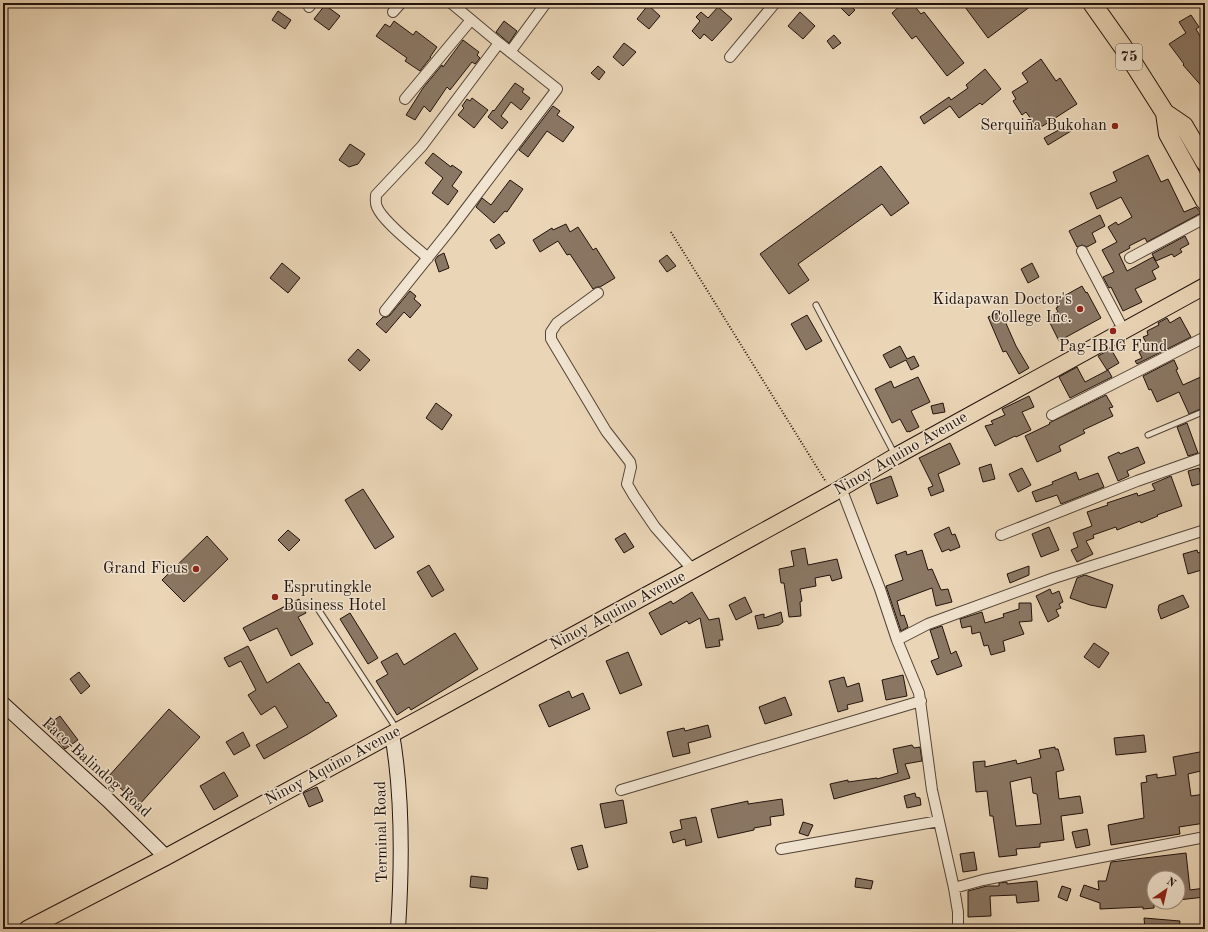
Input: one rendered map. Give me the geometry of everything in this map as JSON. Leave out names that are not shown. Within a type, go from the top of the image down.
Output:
[{"type":"highway","name":"75","points":[[1092,3],[1165,113],[1184,126],[1205,162]]},
{"type":"highway","name":"75","points":[[1165,113],[1168,134],[1205,202]]},
{"type":"main road","name":"Ninoy Aquino Avenue","points":[[27,929],[395,733],[693,570],[896,456],[1205,286]]},
{"type":"street","points":[[393,12],[401,3]]},
{"type":"street","points":[[510,52],[546,3]]},
{"type":"street","points":[[730,57],[775,3]]},
{"type":"street","points":[[385,311],[428,258],[557,88],[471,20],[455,4]]},
{"type":"street","points":[[405,99],[471,20]]},
{"type":"street","points":[[428,258],[395,228],[378,209],[375,202],[376,195],[422,146],[499,43]]},
{"type":"street","points":[[1130,258],[1205,218]]},
{"type":"street","points":[[1082,251],[1124,331]]},
{"type":"street","points":[[598,293],[557,323],[551,332],[551,339],[606,431],[630,462],[631,467],[627,484],[634,496],[655,527],[693,570]]},
{"type":"street","points":[[1052,415],[1205,337]]},
{"type":"street","points":[[1001,535],[1137,481],[1205,457]]},
{"type":"street","points":[[837,490],[880,589],[897,640],[919,693],[932,790],[954,888],[958,912],[958,929]]},
{"type":"street","points":[[897,640],[928,624],[1054,578],[1205,530]]},
{"type":"street","points":[[621,790],[921,701]]},
{"type":"street","name":"Paco-Balindog Road","points":[[3,704],[108,800],[166,856]]},
{"type":"street","name":"Terminal Road","points":[[395,733],[400,819],[400,903],[398,929]]},
{"type":"street","points":[[781,849],[939,821]]},
{"type":"street","points":[[954,888],[984,880],[1205,836]]},
{"type":"lane","points":[[816,305],[896,456]]},
{"type":"lane","points":[[1148,435],[1205,411]]},
{"type":"lane","points":[[318,608],[395,733]]},
{"type":"path","points":[[670,232],[837,490]]},
{"type":"building","points":[[836,3],[847,3],[855,10],[849,16]]},
{"type":"building","points":[[903,3],[912,3],[921,14],[924,12],[964,63],[947,76],[916,36],[912,39],[892,13]]},
{"type":"building","points":[[962,3],[1035,3],[988,38]]},
{"type":"building","points":[[325,5],[340,16],[329,30],[314,19]]},
{"type":"building","points":[[648,5],[660,16],[649,29],[637,19]]},
{"type":"building","points":[[718,7],[732,19],[712,41],[704,34],[700,39],[692,31],[700,21],[696,17],[701,12],[708,18]]},
{"type":"building","points":[[278,11],[291,20],[285,29],[272,20]]},
{"type":"building","points":[[800,12],[815,26],[803,39],[788,26]]},
{"type":"building","points":[[1191,15],[1199,27],[1196,29],[1205,45],[1205,90],[1183,65],[1184,64],[1169,44],[1186,33],[1179,22]]},
{"type":"building","points":[[394,21],[413,35],[416,31],[437,47],[420,71],[405,61],[407,58],[376,36],[385,24],[390,27]]},
{"type":"building","points":[[504,21],[517,31],[509,43],[496,32]]},
{"type":"building","points":[[834,35],[841,43],[833,49],[827,41]]},
{"type":"building","points":[[463,40],[479,52],[477,55],[480,58],[475,64],[472,62],[450,90],[447,87],[430,112],[424,106],[415,120],[406,115],[423,88],[442,65],[443,67]]},
{"type":"building","points":[[624,43],[636,52],[623,66],[613,57]]},
{"type":"building","points":[[1041,59],[1056,81],[1060,78],[1077,104],[1038,129],[1026,112],[1022,115],[1013,101],[1016,99],[1012,92],[1028,82],[1022,73]]},
{"type":"building","points":[[598,66],[605,72],[599,80],[591,73]]},
{"type":"building","points":[[985,69],[1001,89],[982,105],[980,103],[959,118],[950,106],[924,124],[920,117],[949,97],[951,100],[968,88],[966,85]]},
{"type":"building","points":[[515,83],[524,89],[522,92],[530,98],[521,110],[511,102],[501,116],[508,122],[502,129],[488,117]]},
{"type":"building","points":[[472,98],[488,110],[474,128],[458,115],[464,108],[462,106],[467,99],[470,101]]},
{"type":"building","points":[[553,106],[560,111],[557,115],[574,127],[563,142],[547,131],[528,157],[519,150]]},
{"type":"building","points":[[1068,125],[1071,131],[1048,145],[1044,138]]},
{"type":"building","points":[[350,144],[365,154],[358,164],[349,167],[339,160]]},
{"type":"building","points":[[433,153],[451,167],[452,165],[462,172],[452,186],[458,191],[448,205],[432,193],[443,178],[425,163]]},
{"type":"building","points":[[1148,155],[1161,182],[1168,179],[1184,212],[1196,207],[1201,213],[1147,242],[1145,238],[1129,246],[1130,248],[1119,254],[1127,271],[1153,257],[1159,267],[1152,271],[1156,279],[1135,289],[1142,302],[1123,311],[1111,287],[1109,288],[1103,277],[1114,272],[1102,250],[1117,242],[1108,227],[1116,222],[1118,225],[1132,217],[1121,197],[1097,209],[1090,193],[1117,181],[1113,172]]},
{"type":"building","points":[[881,166],[909,203],[891,216],[882,204],[798,264],[809,280],[789,294],[760,254]]},
{"type":"building","points":[[510,180],[523,189],[507,212],[505,211],[494,223],[476,207],[482,198],[491,205]]},
{"type":"building","points":[[1100,215],[1105,226],[1092,233],[1096,242],[1087,247],[1082,245],[1077,247],[1069,231]]},
{"type":"building","points":[[566,224],[570,232],[578,227],[593,250],[596,248],[615,278],[600,287],[593,289],[570,254],[567,255],[558,241],[540,252],[533,240],[552,228],[553,230]]},
{"type":"building","points":[[499,234],[505,243],[496,249],[490,240]]},
{"type":"building","points":[[1185,236],[1189,244],[1180,249],[1182,252],[1174,257],[1172,254],[1156,261],[1152,254]]},
{"type":"building","points":[[444,253],[449,268],[439,272],[435,260],[438,256]]},
{"type":"building","points":[[667,255],[676,266],[667,272],[659,261]]},
{"type":"building","points":[[282,263],[300,278],[288,293],[270,278]]},
{"type":"building","points":[[1032,263],[1039,277],[1028,283],[1021,269]]},
{"type":"building","points":[[1082,286],[1086,293],[1087,292],[1101,318],[1059,341],[1047,317],[1058,312],[1056,308],[1058,307],[1055,301]]},
{"type":"building","points":[[410,291],[416,296],[414,299],[421,305],[410,318],[404,312],[386,333],[376,324],[383,317],[390,315]]},
{"type":"building","points":[[1001,312],[1016,346],[1029,368],[1019,374],[1006,351],[1003,352],[988,317]]},
{"type":"building","points":[[807,315],[822,341],[806,350],[791,324]]},
{"type":"building","points":[[1180,317],[1191,337],[1137,364],[1135,361],[1142,358],[1139,352],[1148,346],[1143,337],[1148,335],[1147,331],[1159,325],[1158,323],[1167,318],[1170,323]]},
{"type":"building","points":[[900,346],[907,359],[914,356],[919,366],[911,370],[906,360],[890,368],[883,355]]},
{"type":"building","points":[[358,349],[370,360],[360,371],[348,360]]},
{"type":"building","points":[[1111,349],[1119,363],[1107,370],[1098,356]]},
{"type":"building","points":[[1174,360],[1178,369],[1176,370],[1183,385],[1205,375],[1205,407],[1189,414],[1179,392],[1157,402],[1151,389],[1149,390],[1143,376]]},
{"type":"building","points":[[1077,367],[1085,382],[1108,370],[1112,377],[1070,398],[1059,377]]},
{"type":"building","points":[[918,377],[930,402],[911,411],[919,427],[907,432],[900,419],[892,423],[875,389],[891,381],[894,388]]},
{"type":"building","points":[[1106,395],[1113,407],[1109,408],[1113,416],[1083,430],[1085,433],[1059,446],[1061,451],[1037,462],[1025,436]]},
{"type":"building","points":[[1029,396],[1034,407],[1022,412],[1031,430],[995,446],[985,426],[993,424],[991,421],[1005,415],[1002,409]]},
{"type":"building","points":[[436,403],[452,415],[442,430],[426,418]]},
{"type":"building","points":[[943,403],[945,412],[933,414],[931,406]]},
{"type":"building","points":[[1187,423],[1198,453],[1188,456],[1177,427]]},
{"type":"building","points":[[950,443],[960,464],[938,474],[944,491],[931,496],[928,488],[933,486],[919,458]]},
{"type":"building","points":[[1138,447],[1145,463],[1127,471],[1129,476],[1118,481],[1108,457],[1119,452],[1120,454]]},
{"type":"building","points":[[991,464],[995,479],[983,482],[979,468]]},
{"type":"building","points":[[1022,468],[1031,485],[1018,492],[1009,474]]},
{"type":"building","points":[[1199,468],[1203,483],[1192,486],[1188,471]]},
{"type":"building","points":[[1076,472],[1079,480],[1098,473],[1104,487],[1061,504],[1057,495],[1036,502],[1032,492],[1053,484],[1052,482]]},
{"type":"building","points":[[891,476],[898,496],[877,504],[870,484]]},
{"type":"building","points":[[1171,476],[1182,506],[1157,515],[1158,516],[1141,523],[1140,521],[1117,530],[1116,527],[1093,535],[1094,538],[1086,541],[1093,554],[1077,562],[1071,550],[1078,547],[1073,533],[1092,526],[1087,512],[1108,505],[1107,503],[1137,493],[1138,496],[1155,490],[1152,484]]},
{"type":"building","points":[[363,489],[394,537],[375,549],[345,500]]},
{"type":"building","points":[[949,527],[952,535],[955,534],[960,547],[942,552],[934,534]]},
{"type":"building","points":[[1049,527],[1059,550],[1041,557],[1032,534]]},
{"type":"building","points":[[288,530],[300,540],[289,551],[278,540]]},
{"type":"building","points":[[625,533],[634,547],[624,553],[615,539]]},
{"type":"building","points":[[207,536],[228,559],[184,602],[162,580]]},
{"type":"building","points":[[805,548],[808,565],[837,559],[842,578],[832,581],[830,575],[815,578],[816,586],[800,589],[802,601],[800,602],[801,616],[789,617],[784,583],[781,583],[779,569],[794,566],[791,551]]},
{"type":"building","points":[[922,550],[928,570],[932,569],[941,590],[948,589],[952,602],[936,606],[932,588],[897,601],[901,616],[904,615],[908,627],[901,631],[886,586],[903,580],[895,555],[906,551],[907,555]]},
{"type":"building","points":[[1197,550],[1198,553],[1205,550],[1205,569],[1188,574],[1183,554]]},
{"type":"building","points":[[429,565],[444,590],[432,597],[417,572]]},
{"type":"building","points":[[1029,566],[1029,575],[1010,583],[1007,574]]},
{"type":"building","points":[[1085,575],[1113,585],[1106,608],[1090,605],[1070,598],[1077,578]]},
{"type":"building","points":[[1050,589],[1052,594],[1059,591],[1063,602],[1059,604],[1061,608],[1056,610],[1059,616],[1048,622],[1036,596]]},
{"type":"building","points":[[692,592],[709,620],[719,618],[723,640],[719,640],[720,646],[706,648],[700,618],[689,624],[687,621],[661,635],[649,613],[671,601],[673,604]]},
{"type":"building","points":[[1183,595],[1189,607],[1161,619],[1158,610],[1159,605]]},
{"type":"building","points":[[745,597],[752,612],[736,620],[729,605]]},
{"type":"building","points":[[299,599],[306,613],[298,617],[313,644],[291,656],[277,628],[250,641],[243,628]]},
{"type":"building","points":[[1019,603],[1031,603],[1032,621],[1019,622],[1024,634],[1003,641],[1005,651],[991,655],[988,645],[984,646],[980,632],[972,634],[971,626],[962,628],[960,619],[982,612],[985,623],[1004,617],[1003,614],[1019,609]]},
{"type":"building","points":[[781,612],[783,622],[779,625],[758,629],[755,616],[764,614],[764,618]]},
{"type":"building","points":[[350,613],[378,658],[368,664],[340,619]]},
{"type":"building","points":[[942,626],[951,654],[956,651],[962,666],[937,675],[931,661],[939,658],[930,630]]},
{"type":"building","points":[[455,633],[478,669],[411,710],[409,707],[397,715],[376,681],[388,674],[381,662],[397,653],[404,665]]},
{"type":"building","points":[[1094,643],[1109,653],[1099,668],[1084,657]]},
{"type":"building","points":[[248,646],[267,683],[299,663],[326,703],[328,702],[337,716],[264,759],[256,745],[288,727],[275,706],[261,715],[248,695],[256,690],[241,661],[229,667],[224,658]]},
{"type":"building","points":[[628,652],[642,685],[620,694],[606,661]]},
{"type":"building","points":[[79,672],[90,686],[81,694],[70,679]]},
{"type":"building","points":[[903,675],[907,696],[886,700],[882,680]]},
{"type":"building","points":[[844,677],[847,687],[859,683],[863,701],[847,705],[848,709],[838,712],[829,681]]},
{"type":"building","points":[[569,691],[572,698],[583,693],[590,709],[549,727],[539,705]]},
{"type":"building","points":[[785,697],[792,715],[765,724],[759,707]]},
{"type":"building","points":[[169,709],[200,737],[139,805],[108,777]]},
{"type":"building","points":[[60,716],[78,740],[65,749],[46,726]]},
{"type":"building","points":[[708,725],[711,737],[688,743],[690,753],[673,757],[667,732],[684,728],[685,731]]},
{"type":"building","points":[[243,732],[250,746],[234,755],[226,742]]},
{"type":"building","points":[[1144,735],[1146,752],[1116,755],[1114,738]]},
{"type":"building","points":[[912,745],[914,748],[920,747],[922,761],[905,764],[910,778],[834,799],[830,784],[848,780],[848,782],[877,779],[898,773],[893,749]]},
{"type":"building","points":[[1055,747],[1055,749],[1058,749],[1064,770],[1056,772],[1059,799],[1080,796],[1083,813],[1061,816],[1064,840],[1040,843],[1040,847],[1016,849],[1017,855],[999,857],[993,816],[990,816],[987,791],[976,792],[973,762],[985,761],[985,767],[1016,760],[1017,764],[1041,758],[1039,750]],"holes":[[[1031,777],[1033,793],[1037,794],[1041,824],[1016,826],[1010,782]]]},
{"type":"building","points":[[1205,751],[1205,770],[1188,774],[1191,796],[1205,794],[1205,823],[1179,827],[1180,834],[1111,845],[1108,825],[1144,818],[1141,783],[1147,782],[1146,776],[1157,774],[1157,778],[1176,775],[1173,757]]},
{"type":"building","points":[[224,772],[238,796],[214,810],[200,786]]},
{"type":"building","points":[[317,787],[323,801],[309,807],[303,793]]},
{"type":"building","points":[[915,793],[916,797],[920,798],[921,805],[907,808],[904,796]]},
{"type":"building","points":[[782,799],[784,815],[770,817],[771,825],[718,838],[711,809],[748,801],[748,804]]},
{"type":"building","points":[[623,800],[627,823],[605,828],[600,804]]},
{"type":"building","points":[[696,817],[702,842],[686,846],[685,839],[673,843],[670,832],[682,829],[680,820]]},
{"type":"building","points":[[803,822],[813,825],[808,836],[799,833]]},
{"type":"building","points":[[1087,829],[1090,845],[1076,848],[1072,832]]},
{"type":"building","points":[[582,845],[588,867],[578,870],[571,848]]},
{"type":"building","points":[[974,852],[977,870],[963,872],[960,854]]},
{"type":"building","points":[[1186,853],[1190,890],[1205,888],[1205,897],[1186,899],[1186,870],[1146,870],[1146,909],[1143,909],[1143,907],[1100,909],[1100,903],[1080,896],[1084,885],[1099,890],[1098,881],[1106,881],[1111,862]]},
{"type":"building","points":[[471,876],[488,878],[487,889],[470,887]]},
{"type":"building","points":[[856,878],[873,881],[871,889],[855,887]]},
{"type":"building","points":[[1037,881],[1039,901],[1017,903],[1016,895],[990,896],[991,916],[968,917],[968,891],[987,886],[999,886],[999,883],[1007,882],[1007,884]]},
{"type":"building","points":[[1062,886],[1071,889],[1067,901],[1058,897]]},
{"type":"building","points":[[1144,918],[1180,921],[1179,929],[1145,929]]},
{"type":"place","name":"Serquiña Bukohan","points":[[1115,126]]},
{"type":"place","name":"Kidapawan Doctor's College Inc.","points":[[1080,309]]},
{"type":"place","name":"Pag-IBIG Fund","points":[[1113,331]]},
{"type":"place","name":"Grand Ficus","points":[[196,569]]},
{"type":"place","name":"Esprutingkle Business Hotel","points":[[275,597]]}]
